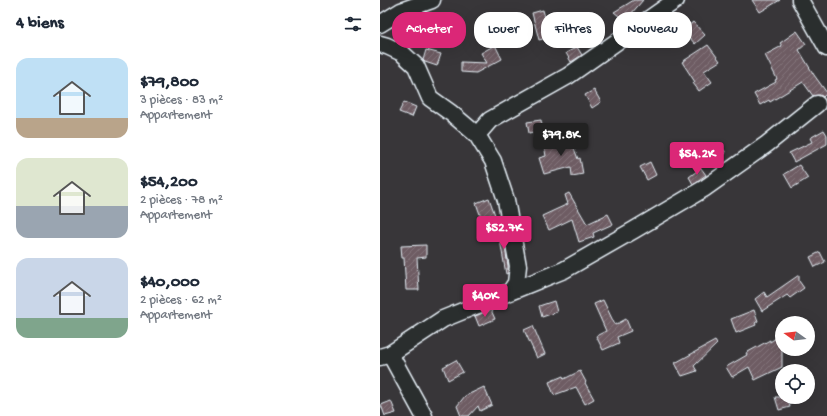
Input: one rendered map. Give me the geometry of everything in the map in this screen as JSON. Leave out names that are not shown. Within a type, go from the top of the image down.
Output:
[{"type":"street","points":[[380,24],[400,11],[432,0]]},
{"type":"street","points":[[477,135],[490,120],[568,76],[676,0]]},
{"type":"street","points":[[800,0],[827,48]]},
{"type":"street","points":[[380,44],[402,53],[416,66],[430,98],[451,113],[477,135],[493,160],[507,207],[518,266],[516,283],[510,292]]},
{"type":"street","points":[[424,416],[385,355],[443,319],[564,270],[705,188],[767,144],[817,104]]},
{"type":"building","points":[[634,0],[643,0],[633,12],[614,12]]},
{"type":"building","points":[[752,0],[780,0],[760,12]]},
{"type":"building","points":[[543,10],[544,12],[541,12],[541,39],[539,40],[533,17],[533,13]]},
{"type":"building","points":[[693,22],[705,35],[695,44],[692,40]]},
{"type":"building","points":[[797,31],[806,44],[799,50],[827,93],[823,97],[820,95],[813,96],[803,82],[770,102],[769,100],[760,105],[754,94],[776,82],[775,80],[777,79],[765,55],[782,46],[780,43]]},
{"type":"building","points":[[708,45],[720,61],[704,71],[712,82],[699,91],[682,62]]},
{"type":"building","points":[[490,48],[496,48],[502,59],[476,73],[461,72],[461,62],[487,63],[481,53]]},
{"type":"building","points":[[578,48],[582,55],[571,62],[566,53]]},
{"type":"building","points":[[426,50],[441,54],[437,66],[423,60]]},
{"type":"building","points":[[594,90],[601,102],[592,108],[585,95]]},
{"type":"building","points":[[404,102],[416,107],[412,117],[399,112]]},
{"type":"building","points":[[541,120],[544,136],[534,138],[533,132],[529,133],[527,122]]},
{"type":"building","points":[[824,130],[827,135],[827,144],[794,162],[789,153],[812,142],[810,138]]},
{"type":"building","points":[[569,135],[578,159],[580,158],[583,174],[572,176],[571,167],[544,174],[539,158],[546,156],[544,145]]},
{"type":"building","points":[[719,143],[726,153],[712,162],[705,150]]},
{"type":"building","points":[[650,162],[656,175],[647,180],[640,167]]},
{"type":"building","points":[[799,165],[808,178],[792,188],[784,174]]},
{"type":"building","points":[[701,168],[706,175],[693,184],[689,177]]},
{"type":"building","points":[[569,193],[587,224],[608,214],[613,224],[593,233],[594,237],[579,242],[572,219],[549,230],[542,216],[568,204],[565,195]]},
{"type":"building","points":[[489,198],[495,215],[482,220],[476,203]]},
{"type":"building","points":[[498,229],[502,229],[508,266],[508,273],[506,274]]},
{"type":"building","points":[[426,245],[426,257],[417,258],[419,290],[406,290],[404,258],[402,258],[401,246]]},
{"type":"building","points":[[820,252],[825,262],[815,267],[810,257]]},
{"type":"building","points":[[799,275],[799,281],[804,288],[790,298],[787,295],[762,311],[755,299],[764,292],[767,297]]},
{"type":"building","points":[[603,300],[615,325],[626,319],[631,331],[617,337],[619,343],[603,350],[596,336],[606,331],[594,304]]},
{"type":"building","points":[[554,301],[557,312],[542,317],[539,306]]},
{"type":"building","points":[[491,310],[495,319],[479,326],[475,316]]},
{"type":"building","points":[[754,310],[758,321],[755,323],[756,325],[736,333],[731,319]]},
{"type":"building","points":[[533,326],[545,354],[537,358],[524,330]]},
{"type":"building","points":[[775,339],[775,356],[782,356],[782,364],[775,364],[775,370],[755,380],[749,367],[732,377],[726,367],[747,355],[746,353],[770,340],[770,342]]},
{"type":"building","points":[[715,341],[717,344],[694,366],[697,371],[682,376],[675,363]]},
{"type":"building","points":[[456,360],[463,372],[448,380],[443,367]]},
{"type":"building","points":[[580,371],[594,399],[585,404],[576,387],[554,395],[549,382],[563,376],[564,379]]},
{"type":"building","points":[[484,387],[492,405],[480,411],[478,406],[469,416],[461,416],[457,406],[465,396]]},
{"type":"building","points":[[391,401],[396,413],[385,416],[381,405]]},
{"type":"building","points":[[777,404],[789,404],[790,407],[779,410]]}]
